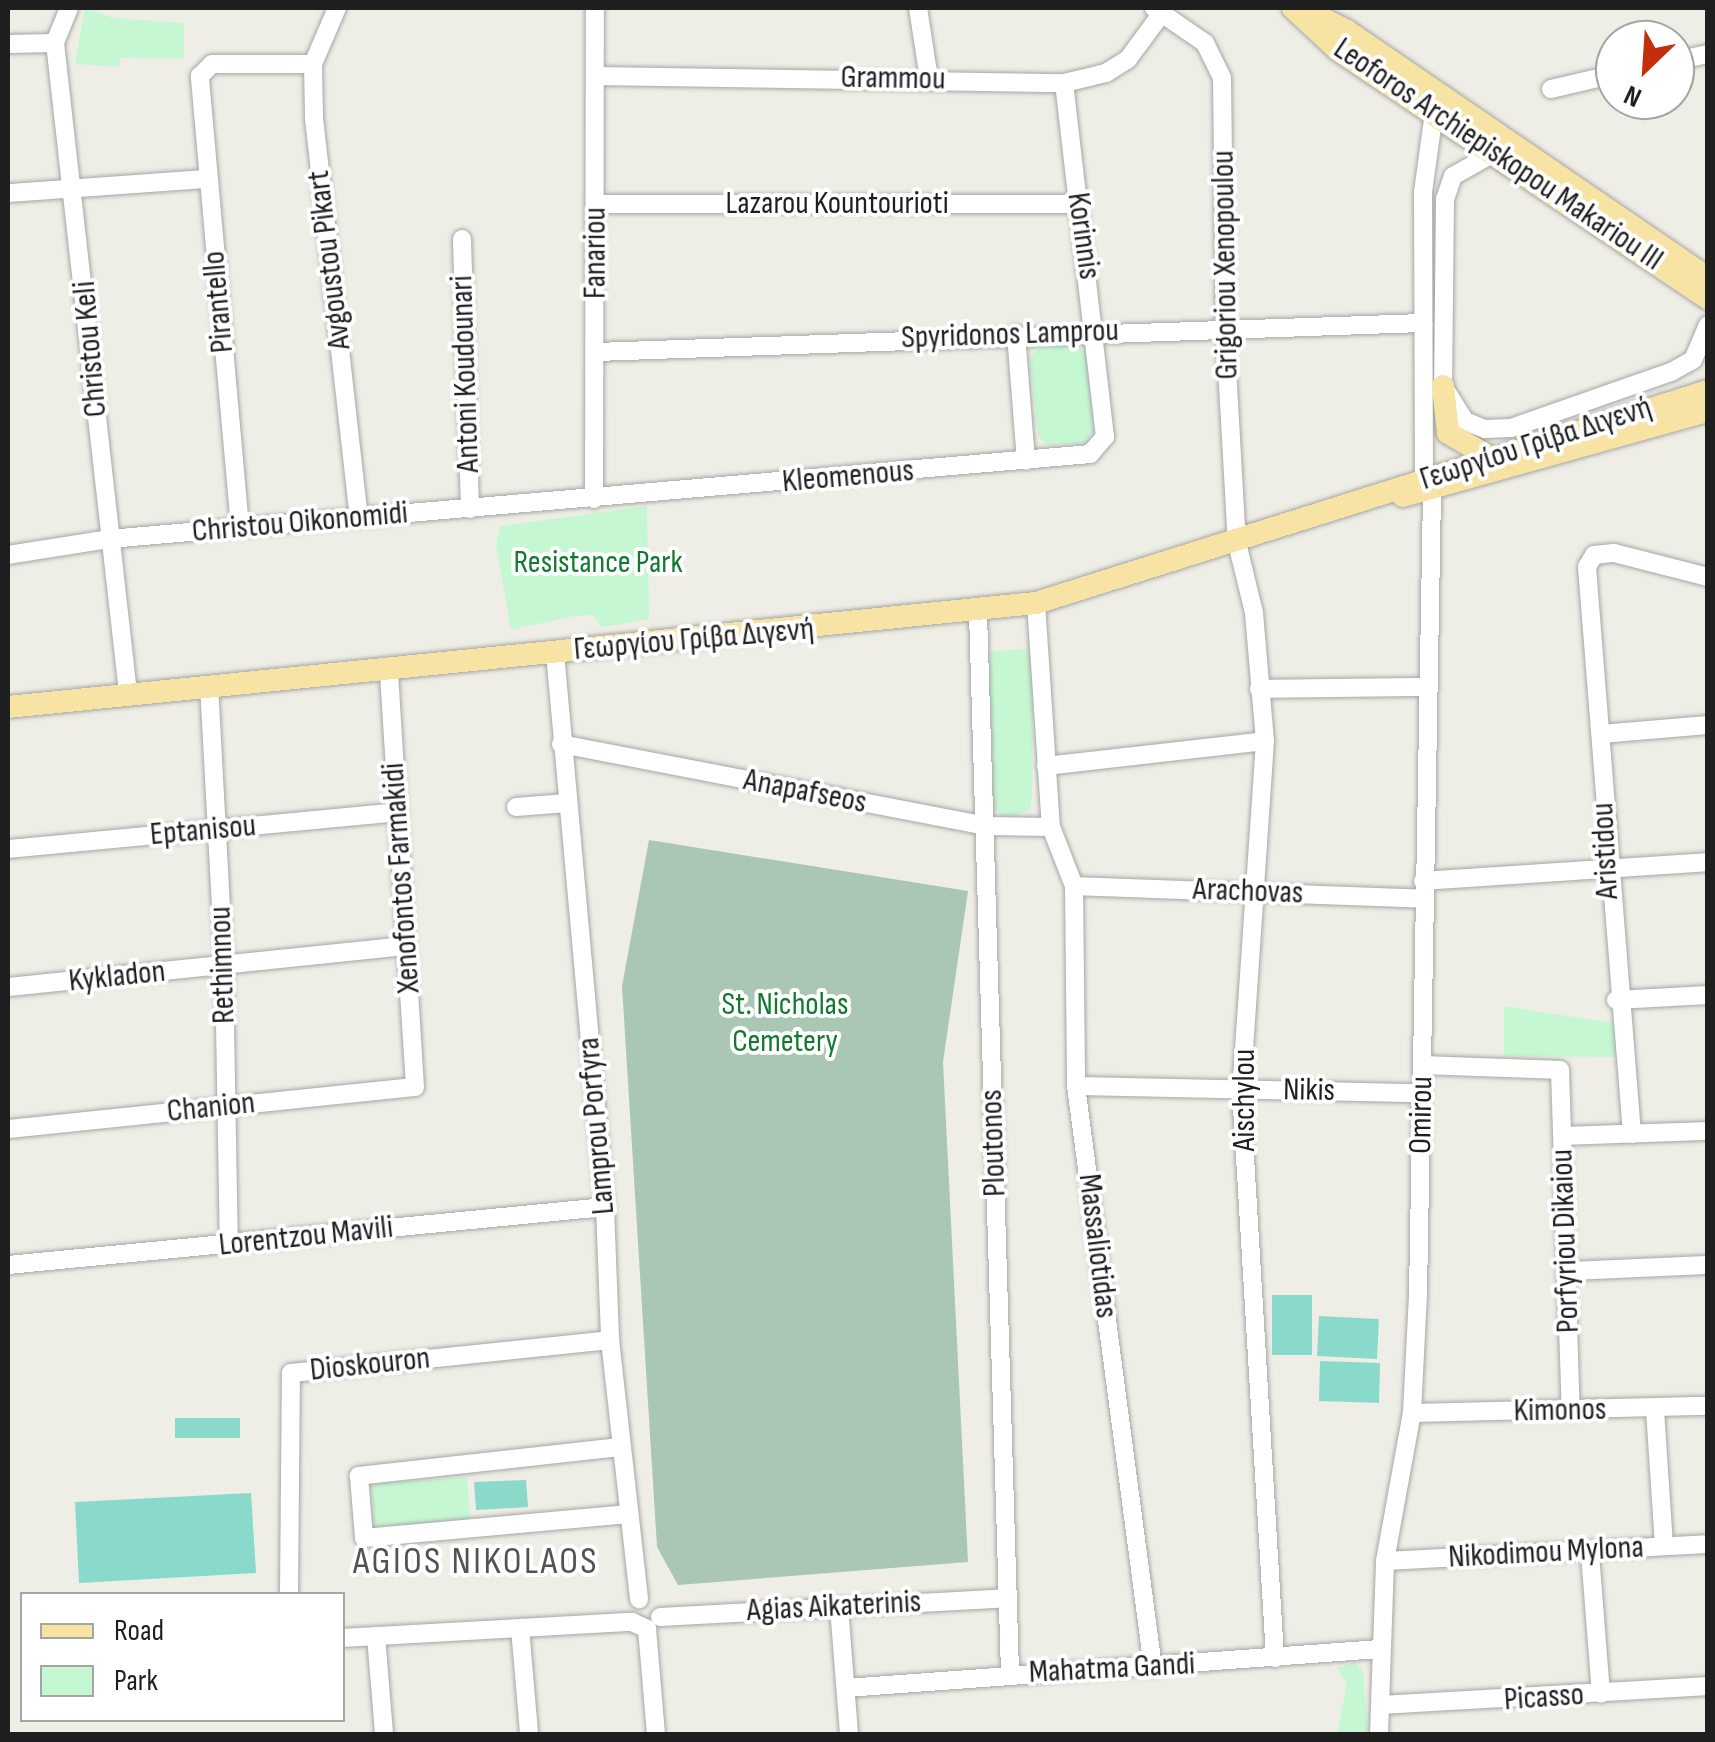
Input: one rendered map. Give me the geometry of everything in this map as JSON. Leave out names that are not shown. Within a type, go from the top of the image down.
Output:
[{"type":"main road","name":"Leoforos Archiepiskopou Makariou III","points":[[1297,8],[1338,50],[1704,289]]},
{"type":"main road","name":"Leoforos Archiepiskopou Makariou III","points":[[1297,8],[1348,30],[1704,289]]},
{"type":"main road","points":[[1443,386],[1448,433],[1488,456]]},
{"type":"main road","name":"Γεωργίου Γρίβα Διγενή","points":[[1428,485],[1488,456],[1708,391]]},
{"type":"main road","name":"Γεωργίου Γρίβα Διγενή","points":[[8,707],[978,612],[1036,603],[1366,502],[1708,411]]},
{"type":"street","name":"Christou Keli","points":[[69,8],[55,43],[76,190],[128,693]]},
{"type":"street","name":"Avgoustou Pikart","points":[[337,8],[313,64],[359,518]]},
{"type":"street","name":"Fanariou","points":[[594,8],[594,498]]},
{"type":"street","points":[[918,8],[929,79]]},
{"type":"street","name":"Grammou","points":[[595,76],[1064,83],[1106,73],[1128,59],[1158,10]]},
{"type":"street","name":"Grigoriou Xenopoulou","points":[[1158,10],[1205,43],[1222,78],[1225,331],[1237,543]]},
{"type":"street","points":[[8,44],[55,43]]},
{"type":"street","name":"Pirantello","points":[[240,528],[200,76],[212,64],[313,64]]},
{"type":"street","points":[[1550,89],[1595,79]]},
{"type":"street","name":"Korinnis","points":[[1064,83],[1096,331],[1100,448]]},
{"type":"street","name":"Omirou","points":[[1380,1734],[1378,1648],[1386,1561],[1412,1414],[1428,687],[1422,192],[1434,113]]},
{"type":"street","points":[[1494,153],[1453,176],[1444,199],[1443,386],[1465,422],[1485,430],[1511,428],[1671,372],[1693,360],[1708,324],[1704,289]]},
{"type":"street","points":[[10,193],[208,179]]},
{"type":"street","name":"Lazarou Kountourioti","points":[[595,204],[1079,204]]},
{"type":"street","name":"Antoni Koudounari","points":[[462,239],[470,509]]},
{"type":"street","name":"Spyridonos Lamprou","points":[[596,352],[1096,331],[1225,331],[1423,323]]},
{"type":"street","points":[[1016,334],[1026,461]]},
{"type":"street","name":"Kleomenous","points":[[594,498],[1026,461],[1100,448]]},
{"type":"street","name":"Christou Oikonomidi","points":[[8,554],[109,538],[594,498]]},
{"type":"street","name":"Aischylou","points":[[1237,543],[1254,613],[1265,742],[1242,1090],[1274,1658]]},
{"type":"street","name":"Aristidou","points":[[1632,1134],[1616,1000],[1587,567],[1594,555],[1614,554],[1708,577]]},
{"type":"street","name":"Massaliotidas","points":[[1036,603],[1050,827],[1074,886],[1076,1086],[1152,1668]]},
{"type":"street","name":"Ploutonos","points":[[978,612],[987,826],[981,859],[1010,1674]]},
{"type":"street","name":"Lamprou Porfyra","points":[[554,653],[605,1207],[610,1340],[626,1514],[639,1599]]},
{"type":"street","name":"Xenofontos Farmakidi","points":[[389,668],[415,1087]]},
{"type":"street","name":"Rethimnou","points":[[208,686],[224,966],[229,1245]]},
{"type":"street","points":[[1259,689],[1428,687]]},
{"type":"street","points":[[1601,734],[1708,725]]},
{"type":"street","points":[[1046,766],[1265,742]]},
{"type":"street","name":"Anapafseos","points":[[561,744],[987,826],[1050,827]]},
{"type":"street","points":[[516,807],[567,803]]},
{"type":"street","name":"Eptanisou","points":[[8,849],[398,812]]},
{"type":"street","name":"Arachovas","points":[[1074,886],[1253,892],[1423,890],[1606,868],[1708,862]]},
{"type":"street","name":"Kykladon","points":[[8,988],[406,946]]},
{"type":"street","points":[[1616,1000],[1708,995]]},
{"type":"street","name":"Porfyriou Dikaiou","points":[[1422,1065],[1560,1070],[1571,1411]]},
{"type":"street","name":"Nikis","points":[[1076,1086],[1422,1093]]},
{"type":"street","name":"Chanion","points":[[8,1129],[415,1087]]},
{"type":"street","points":[[1562,1136],[1708,1131]]},
{"type":"street","name":"Lorentzou Mavili","points":[[8,1265],[605,1207]]},
{"type":"street","points":[[1569,1271],[1708,1265]]},
{"type":"street","name":"Dioskouron","points":[[290,1592],[292,1373],[610,1340]]},
{"type":"street","name":"Kimonos","points":[[1412,1414],[1708,1406]]},
{"type":"street","points":[[1654,1410],[1664,1546]]},
{"type":"street","points":[[620,1447],[359,1476],[364,1538],[626,1514]]},
{"type":"street","name":"Nikodimou Mylona","points":[[1386,1561],[1590,1554],[1708,1544]]},
{"type":"street","points":[[1590,1554],[1601,1694]]},
{"type":"street","name":"Agias Aikaterinis","points":[[345,1638],[520,1628],[648,1629],[840,1607],[1007,1598]]},
{"type":"street","points":[[648,1629],[628,1611],[639,1599],[652,1600],[648,1629],[656,1734]]},
{"type":"street","points":[[840,1607],[850,1734]]},
{"type":"street","points":[[520,1628],[528,1734]]},
{"type":"street","points":[[376,1636],[384,1734]]},
{"type":"street","name":"Mahatma Gandi","points":[[846,1688],[1378,1648]]},
{"type":"street","name":"Picasso","points":[[1381,1706],[1708,1686]]},
{"type":"green space","points":[[85,8],[113,18],[184,23],[184,59],[120,58],[119,67],[75,64]]},
{"type":"green space","points":[[1075,345],[1088,354],[1094,430],[1085,443],[1046,445],[1038,435],[1030,360],[1037,348]]},
{"type":"green space","name":"Resistance Park","points":[[647,506],[649,619],[602,627],[593,615],[574,616],[511,630],[496,545],[500,526]]},
{"type":"green space","points":[[1033,648],[1032,799],[1030,810],[1006,819],[990,804],[987,652]]},
{"type":"green space","name":"St. Nicholas Cemetery","points":[[649,840],[968,891],[943,1062],[968,1562],[678,1585],[657,1547],[622,986]]},
{"type":"green space","points":[[1504,1006],[1618,1024],[1620,1057],[1504,1056]]},
{"type":"green space","points":[[467,1477],[470,1520],[374,1527],[371,1484]]},
{"type":"green space","points":[[1355,1662],[1363,1671],[1368,1734],[1337,1734],[1347,1683],[1336,1668]]},
{"type":"shaded area","points":[[1272,1295],[1312,1295],[1312,1355],[1272,1355]]},
{"type":"shaded area","points":[[1319,1316],[1379,1319],[1377,1359],[1317,1356]]},
{"type":"shaded area","points":[[1320,1361],[1380,1363],[1379,1403],[1319,1401]]},
{"type":"shaded area","points":[[175,1418],[240,1418],[240,1438],[175,1438]]},
{"type":"shaded area","points":[[526,1480],[528,1507],[476,1510],[474,1482]]},
{"type":"shaded area","points":[[251,1493],[256,1573],[79,1583],[75,1502]]},
{"type":"district","name":"AGIOS NIKOLAOS","points":[[476,1562]]}]
